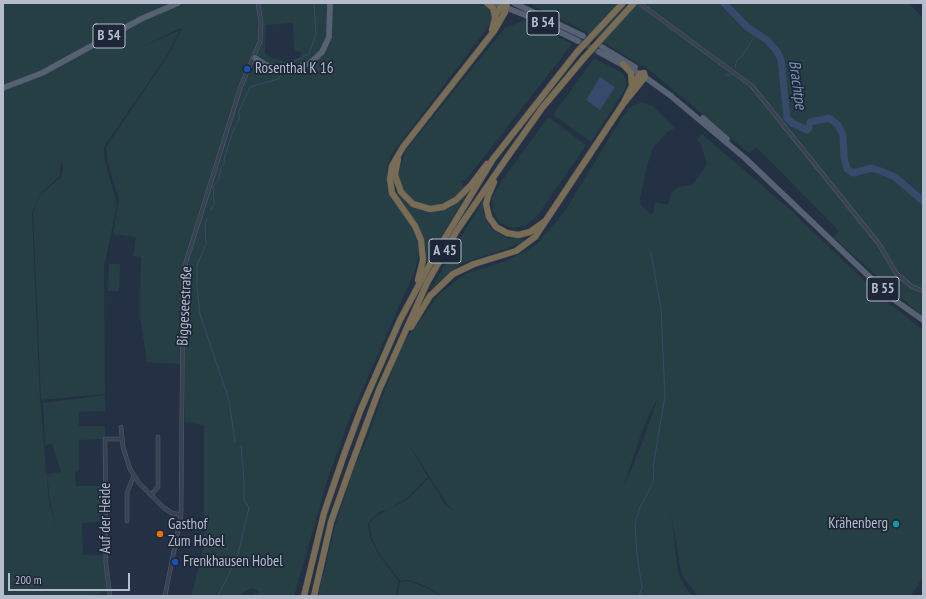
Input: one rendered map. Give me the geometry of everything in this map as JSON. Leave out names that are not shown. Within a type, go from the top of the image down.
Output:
[{"type":"highway","points":[[487,3],[493,8],[495,18]]},
{"type":"highway","name":"A 45","points":[[304,596],[324,513],[345,452],[364,402],[400,320],[416,288],[493,159],[577,52],[623,3]]},
{"type":"highway","name":"A 45","points":[[314,596],[331,522],[360,441],[396,350],[427,283],[453,238],[542,108],[584,58],[634,3]]},
{"type":"highway","points":[[489,37],[495,18],[505,5]]},
{"type":"highway","points":[[416,288],[423,260],[421,240],[414,226],[394,197],[390,183],[392,166],[403,147],[489,37],[500,21],[505,5]]},
{"type":"highway","points":[[623,64],[631,73],[632,86]]},
{"type":"highway","points":[[623,104],[632,86],[643,75]]},
{"type":"highway","points":[[396,350],[405,338],[430,296],[447,279],[474,264],[506,255],[522,248],[535,237],[643,75]]},
{"type":"highway","points":[[403,147],[396,166],[397,184],[403,195],[410,202],[426,208],[443,207],[456,200],[470,185],[485,165],[493,159]]},
{"type":"highway","points":[[506,159],[488,196],[487,208],[491,220],[503,232],[518,235],[530,232],[548,218]]},
{"type":"main road","name":"B 54","points":[[3,88],[42,73],[141,19],[178,3]]},
{"type":"main road","points":[[255,58],[266,65],[280,69],[292,70],[310,63],[322,52],[326,45],[330,30],[330,3]]},
{"type":"main road","name":"B 54","points":[[494,3],[505,5],[578,41]]},
{"type":"main road","name":"B 54","points":[[514,3],[583,36]]},
{"type":"main road","points":[[623,64],[601,49],[643,75]]},
{"type":"main road","name":"B 55","points":[[623,64],[643,75],[672,95],[735,148],[877,284],[896,301],[923,320]]},
{"type":"street","name":"Biggeseestraße","points":[[165,596],[181,515],[183,285],[186,262],[241,86],[255,58],[261,35],[258,3]]},
{"type":"street","points":[[639,3],[752,86],[879,244],[896,273],[911,286],[923,292]]},
{"type":"street","points":[[121,427],[121,439],[130,469],[134,475],[151,495],[169,512],[181,515]]},
{"type":"street","points":[[151,495],[158,487],[158,437]]},
{"type":"street","name":"Auf der Heide","points":[[110,596],[106,564],[105,439],[121,439]]},
{"type":"street","points":[[127,521],[127,493],[134,475]]},
{"type":"green space","points":[[3,3],[492,3],[488,7],[493,19],[486,30],[391,155],[387,169],[387,181],[391,196],[416,234],[419,251],[416,268],[349,420],[327,481],[294,596],[251,596],[260,591],[251,588],[239,596],[191,596],[204,546],[204,425],[185,422],[185,284],[188,262],[245,81],[257,62],[254,59],[239,86],[184,262],[181,364],[147,362],[140,316],[141,257],[133,256],[136,237],[113,234],[119,199],[108,165],[106,147],[169,54],[182,29],[181,28],[137,49],[180,30],[168,54],[104,147],[104,157],[117,205],[104,267],[105,394],[41,400],[33,212],[40,195],[61,177],[63,168],[61,161],[60,176],[40,194],[32,212],[40,400],[49,501],[59,538],[50,501],[47,474],[61,472],[52,444],[45,445],[43,403],[105,395],[105,411],[79,412],[79,426],[105,426],[105,439],[79,440],[79,471],[75,472],[76,486],[106,486],[105,521],[82,523],[83,555],[106,555],[108,592],[87,596],[3,596]],"holes":[[[293,23],[294,51],[301,52],[301,58],[288,62],[271,58],[265,53],[266,25]]]},
{"type":"green space","points":[[527,3],[909,3],[923,18],[923,317],[833,237],[839,231],[756,147],[749,153],[648,69],[577,27]]},
{"type":"green space","points":[[525,20],[572,44],[477,166],[464,181],[461,180],[466,195],[423,267],[426,247],[420,230],[400,198],[395,185],[406,150],[505,28]]},
{"type":"green space","points":[[594,58],[621,72],[626,79],[626,88],[591,142],[553,115]]},
{"type":"green space","points":[[642,102],[653,106],[675,128],[667,132],[653,148],[647,166],[640,199],[641,205],[650,214],[653,214],[655,202],[668,205],[671,193],[678,187],[693,185],[707,164],[701,144],[696,140],[702,134],[792,211],[881,297],[923,330],[923,577],[911,596],[698,596],[681,572],[671,512],[678,572],[681,580],[692,596],[442,596],[432,589],[409,580],[400,581],[380,555],[372,538],[369,523],[378,515],[408,499],[429,478],[445,504],[455,512],[447,504],[404,437],[428,477],[407,498],[389,509],[378,513],[368,523],[370,538],[379,555],[399,582],[395,596],[318,596],[335,526],[355,465],[367,439],[401,346],[439,294],[465,274],[509,260],[536,245],[565,211],[621,119],[631,106]],"holes":[[[658,397],[644,438],[623,489],[643,428]]]},
{"type":"green space","points":[[548,117],[586,145],[538,215],[525,226],[513,228],[500,223],[493,211],[492,198],[501,182]]},
{"type":"green space","points":[[483,200],[483,212],[491,229],[507,238],[526,240],[511,247],[460,264],[431,289]]},
{"type":"green space","points":[[109,264],[120,264],[119,291],[108,291]]},
{"type":"green space","points":[[409,581],[431,590],[440,596],[397,596],[400,582]]},
{"type":"water","points":[[600,77],[615,87],[600,110],[586,100]]},
{"type":"waterway","points":[[286,65],[309,54],[316,34],[314,3]]},
{"type":"waterway","name":"Brachtpe","points":[[724,3],[747,27],[767,40],[776,50],[781,59],[787,118],[792,123],[807,130],[810,122],[829,118],[838,125],[843,135],[844,157],[847,169],[853,173],[872,168],[895,177],[923,201]]},
{"type":"waterway","points":[[735,68],[737,60],[742,56],[753,39],[754,31]]},
{"type":"waterway","points":[[211,210],[214,204],[213,187],[219,179],[221,167],[224,164],[224,159],[233,131],[239,119],[239,111],[250,87],[278,79],[281,75]]},
{"type":"waterway","points":[[207,218],[205,225],[206,244],[197,265],[197,286],[200,314],[229,400],[235,442]]},
{"type":"waterway","points":[[639,596],[642,588],[637,555],[635,524],[640,507],[653,483],[653,467],[665,396],[661,308],[651,253]]},
{"type":"waterway","points":[[218,596],[237,558],[249,508],[244,500],[241,446]]},
{"type":"tunnel","points":[[580,42],[599,52]]},
{"type":"place","name":"Rosenthal K 16","points":[[247,69]]},
{"type":"place","name":"Krähenberg","points":[[896,524]]},
{"type":"place","name":"Gasthof Zum Hobel","points":[[160,534]]},
{"type":"place","name":"Frenkhausen Hobel","points":[[175,562]]}]
